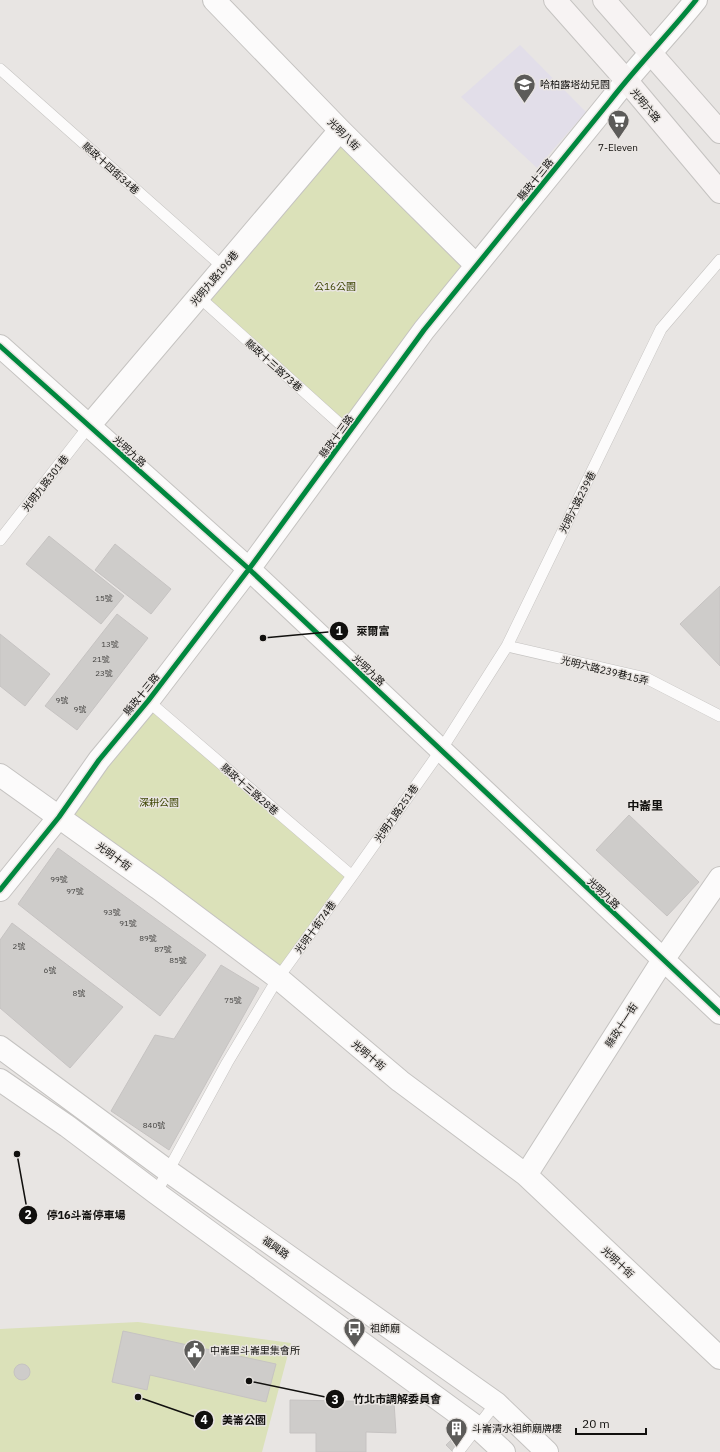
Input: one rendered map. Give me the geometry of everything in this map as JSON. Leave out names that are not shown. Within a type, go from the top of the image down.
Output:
[{"type":"main road","name":"光明六路","points":[[555,0],[626,80],[720,192]]},
{"type":"main road","points":[[604,0],[720,132]]},
{"type":"street","name":"光明八街","points":[[214,0],[340,130],[476,265]]},
{"type":"street","name":"縣政十三路","points":[[0,890],[59,817],[99,760],[148,701],[249,569],[424,330],[606,107],[626,80],[674,28],[696,0]]},
{"type":"street","name":"光明九路196巷","points":[[89,426],[340,130]]},
{"type":"street","name":"光明九路","points":[[0,346],[249,569],[720,1013]]},
{"type":"street","name":"光明十街","points":[[0,775],[158,888],[278,978],[400,1081],[526,1175],[720,1358]]},
{"type":"street","name":"縣政十一街","points":[[526,1175],[663,960],[720,878]]},
{"type":"street","name":"福興路","points":[[0,1047],[168,1171],[496,1403],[547,1452]]},
{"type":"street","points":[[0,1080],[67,1126],[156,1193],[478,1428],[504,1452]]},
{"type":"lane","name":"縣政十四街34巷","points":[[0,69],[223,267]]},
{"type":"lane","name":"光明六路239巷","points":[[441,750],[507,646],[661,329],[720,260]]},
{"type":"lane","name":"縣政十三路73巷","points":[[198,296],[350,433]]},
{"type":"lane","name":"光明九路301巷","points":[[0,540],[89,426]]},
{"type":"lane","name":"光明六路239巷15弄","points":[[507,646],[646,678],[720,716]]},
{"type":"lane","name":"縣政十三路28巷","points":[[148,701],[352,876]]},
{"type":"lane","name":"光明九路251巷","points":[[352,876],[441,750]]},
{"type":"lane","name":"光明十街74巷","points":[[156,1193],[227,1063],[278,978],[352,876]]},
{"type":"lane","points":[[458,1452],[496,1403]]},
{"type":"shaded area","name":"哈柏露塔幼兒園","points":[[520,45],[586,112],[537,168],[461,97]]},
{"type":"green space","name":"公16公園","points":[[340,130],[476,265],[350,433],[198,296]]},
{"type":"green space","name":"深耕公園","points":[[148,701],[352,876],[278,978],[59,817]]},
{"type":"green space","points":[[138,1322],[291,1343],[262,1452],[0,1452],[0,1329]]},
{"type":"building","points":[[49,536],[124,596],[101,624],[26,564]]},
{"type":"building","points":[[115,544],[171,589],[151,614],[95,570]]},
{"type":"building","points":[[720,586],[720,666],[680,624]]},
{"type":"building","points":[[117,614],[148,638],[77,730],[45,706]]},
{"type":"building","points":[[0,634],[50,674],[25,706],[0,686]]},
{"type":"building","points":[[629,815],[699,882],[667,916],[596,850]]},
{"type":"building","points":[[58,848],[206,955],[160,1016],[18,904]]},
{"type":"building","points":[[12,923],[123,1007],[70,1068],[0,1008],[0,940]]},
{"type":"building","points":[[221,965],[259,988],[169,1150],[111,1111],[155,1035],[174,1039]]},
{"type":"building","name":"中崙里斗崙里集會所","points":[[123,1331],[276,1364],[266,1402],[150,1375],[147,1390],[112,1382]]},
{"type":"building","points":[[22,1364],[29,1369],[30,1372],[25,1379],[22,1380],[15,1375],[14,1372],[19,1365]]},
{"type":"building","points":[[290,1400],[394,1402],[396,1433],[366,1432],[366,1452],[316,1452],[316,1433],[290,1433]]},
{"type":"building","name":"斗崙清水祖師廟牌樓","points":[[453,1438],[466,1452],[453,1452],[446,1445]]},
{"type":"cycle path","points":[[0,890],[59,817],[99,760],[148,701],[249,569],[424,330],[620,88],[696,0]]},
{"type":"cycle path","points":[[0,346],[249,569],[720,1013]]},
{"type":"place","name":"哈柏露塔幼兒園","points":[[524,104]]},
{"type":"place","name":"7-Eleven","points":[[618,140]]},
{"type":"place","name":"萊爾富","points":[[263,638]]},
{"type":"place","name":"停16斗崙停車場","points":[[17,1154]]},
{"type":"place","name":"祖師廟","points":[[354,1348]]},
{"type":"place","name":"中崙里斗崙里集會所","points":[[195,1370]]},
{"type":"place","name":"竹北市調解委員會","points":[[249,1381]]},
{"type":"place","name":"美崙公園","points":[[138,1397]]},
{"type":"place","name":"斗崙清水祖師廟牌樓","points":[[456,1448]]},
{"type":"district","name":"中崙里","points":[[645,806]]}]
